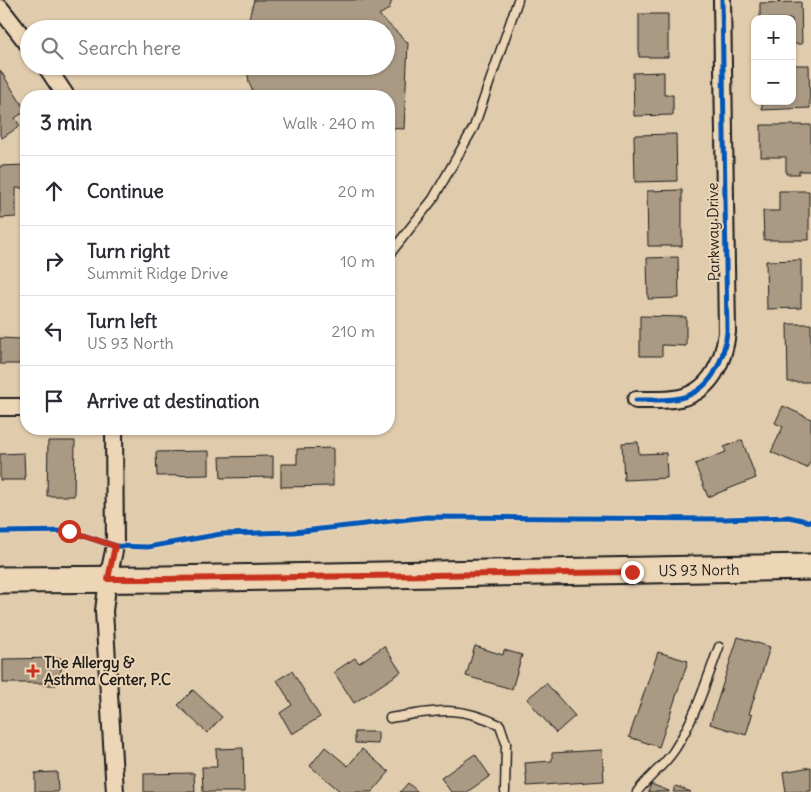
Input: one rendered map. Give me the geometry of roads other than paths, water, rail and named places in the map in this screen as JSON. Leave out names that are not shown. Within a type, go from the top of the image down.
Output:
[{"type":"main road","name":"US 93 North","points":[[0,580],[184,579],[811,568]]},
{"type":"street","name":"Parkway Drive","points":[[636,400],[681,398],[695,392],[707,383],[716,372],[726,346],[722,0]]},
{"type":"street","points":[[0,8],[20,34]]},
{"type":"street","points":[[54,75],[63,90]]},
{"type":"street","points":[[0,407],[20,407]]},
{"type":"street","points":[[114,435],[115,546],[104,611],[114,792]]},
{"type":"lane","points":[[395,247],[433,199],[474,127],[518,0]]},
{"type":"lane","points":[[637,792],[644,782],[674,751],[699,701],[718,647]]},
{"type":"lane","points":[[390,718],[439,710],[468,712],[482,716],[500,725],[506,743],[505,792]]},
{"type":"place","name":"The Allergy & Asthma Center, P.C","points":[[33,671]]}]
